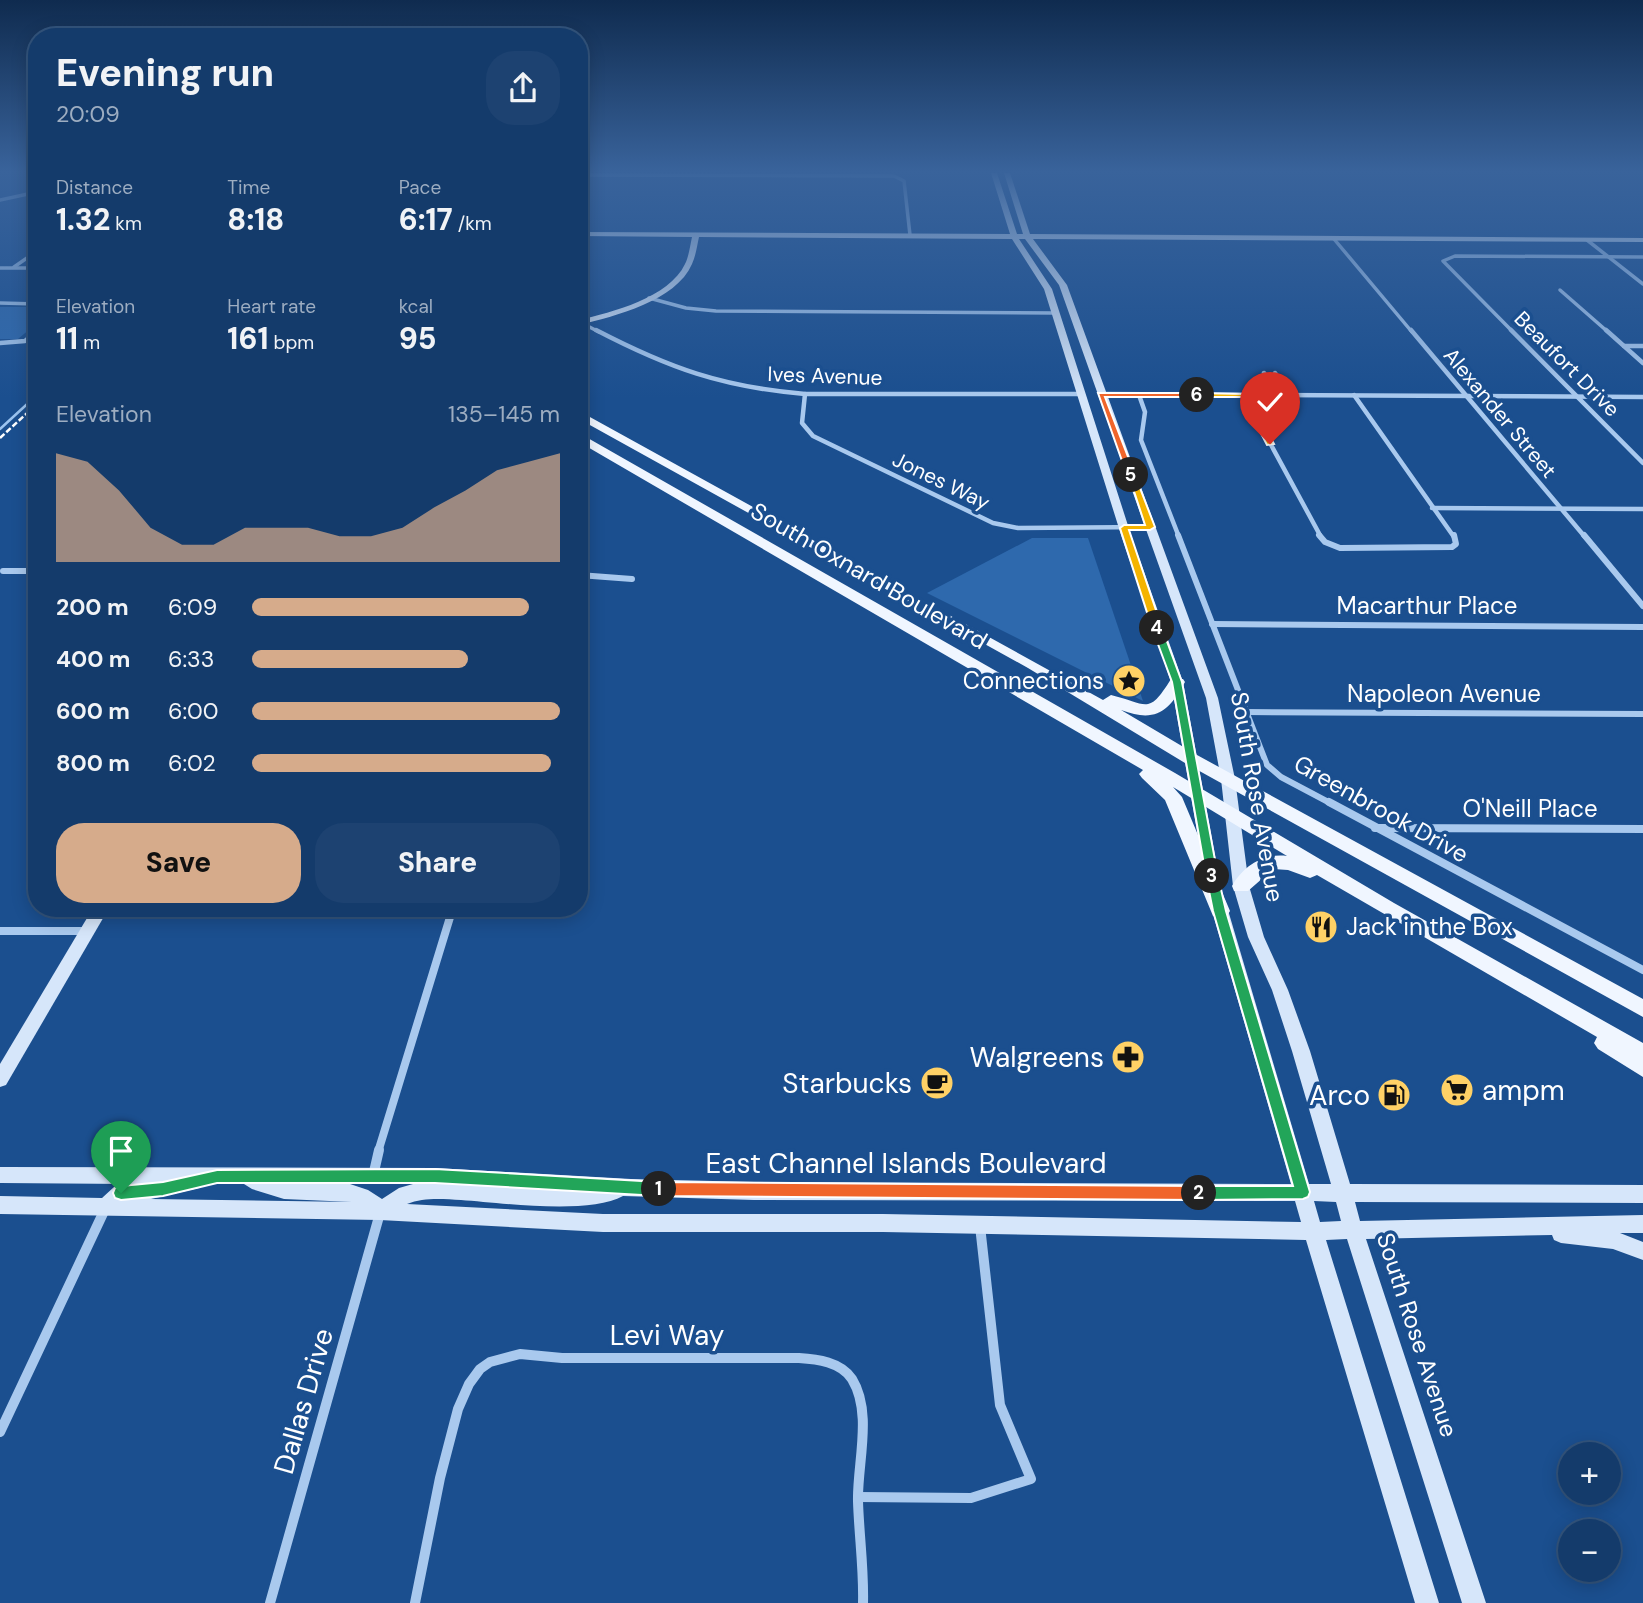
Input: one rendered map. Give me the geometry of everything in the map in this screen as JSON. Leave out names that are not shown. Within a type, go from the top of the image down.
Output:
[{"type":"main road","points":[[588,320],[649,298],[672,283],[686,267],[692,248]]},
{"type":"main road","points":[[1020,248],[1044,280],[1177,682],[1220,911],[1427,1603]]},
{"type":"main road","name":"South Rose Avenue","points":[[1036,248],[1061,281],[1212,698],[1228,779],[1241,886],[1256,937],[1280,990],[1301,1051],[1353,1231],[1474,1603]]},
{"type":"main road","points":[[1067,351],[1079,360],[1088,388],[1101,394]]},
{"type":"main road","name":"South Oxnard Boulevard","points":[[588,419],[1033,665],[1191,759],[1643,1009]]},
{"type":"main road","name":"South Oxnard Boulevard","points":[[588,442],[1198,794],[1387,908],[1643,1053]]},
{"type":"main road","points":[[1033,665],[1131,710],[1146,712],[1163,706],[1177,682]]},
{"type":"main road","points":[[1110,743],[1173,797],[1220,911]]},
{"type":"main road","points":[[1241,886],[1256,868],[1264,863],[1281,861],[1306,869],[1387,908]]},
{"type":"main road","points":[[0,1080],[95,917]]},
{"type":"main road","points":[[1498,970],[1643,1068]]},
{"type":"main road","name":"East Channel Islands Boulevard","points":[[0,1175],[435,1176],[631,1188],[754,1191],[1643,1194]]},
{"type":"main road","points":[[106,1206],[121,1193],[163,1189],[217,1177]]},
{"type":"main road","points":[[237,1177],[284,1190],[357,1194],[374,1201],[380,1211]]},
{"type":"main road","points":[[380,1211],[407,1194],[432,1190],[553,1197],[598,1196],[631,1188]]},
{"type":"main road","points":[[0,1205],[380,1211],[603,1223],[980,1225],[1314,1231],[1643,1224]]},
{"type":"main road","points":[[1493,1229],[1613,1240],[1643,1251]]},
{"type":"street","name":"Alexander Street","points":[[1341,248],[1643,606]]},
{"type":"street","points":[[1597,248],[1643,284]]},
{"type":"street","points":[[13,268],[28,257]]},
{"type":"street","points":[[1608,257],[1643,257]]},
{"type":"street","name":"Beaufort Drive","points":[[1608,257],[1447,258],[1444,263],[1643,463]]},
{"type":"street","points":[[0,268],[28,268]]},
{"type":"street","points":[[1560,290],[1643,363]]},
{"type":"street","points":[[649,298],[686,308],[716,311],[1055,313]]},
{"type":"street","points":[[0,303],[28,304]]},
{"type":"street","name":"Ives Avenue","points":[[588,327],[686,373],[744,387],[805,394],[1082,394]]},
{"type":"street","points":[[0,343],[28,338]]},
{"type":"street","points":[[1624,346],[1643,346]]},
{"type":"street","points":[[1264,373],[1277,395]]},
{"type":"street","points":[[1275,373],[1289,395]]},
{"type":"street","name":"Jones Way","points":[[805,394],[802,423],[813,436],[981,519],[1018,528],[1150,527]]},
{"type":"street","points":[[1101,394],[1643,397]]},
{"type":"street","name":"Greenbrook Drive","points":[[1139,395],[1145,412],[1141,440],[1263,760],[1274,772],[1374,828],[1643,970]]},
{"type":"street","points":[[1244,395],[1320,538],[1332,546],[1347,549],[1440,549],[1455,545],[1454,536],[1354,395]]},
{"type":"street","points":[[1432,508],[1643,509]]},
{"type":"street","points":[[4,571],[28,571]]},
{"type":"street","points":[[588,576],[632,579]]},
{"type":"street","name":"Macarthur Place","points":[[1212,624],[1643,627]]},
{"type":"street","name":"Napoleon Avenue","points":[[1245,712],[1643,714]]},
{"type":"street","name":"O'Neill Place","points":[[1374,828],[1643,829]]},
{"type":"street","points":[[373,1176],[450,917]]},
{"type":"street","points":[[0,931],[87,931]]},
{"type":"street","points":[[0,1432],[106,1206]]},
{"type":"street","name":"Dallas Drive","points":[[270,1603],[380,1211]]},
{"type":"street","points":[[863,1603],[858,1497],[971,1498],[1031,1479],[1000,1405],[980,1225]]},
{"type":"street","name":"Levi Way","points":[[415,1603],[455,1413],[469,1380],[494,1360],[512,1354],[531,1353],[562,1358],[799,1358],[833,1364],[852,1379],[859,1396],[861,1420],[858,1497]]},
{"type":"shaded area","points":[[0,307],[28,307],[28,331],[18,339],[0,339]]},
{"type":"shaded area","points":[[1032,538],[1088,538],[1143,701],[927,593]]},
{"type":"waterway","points":[[0,429],[28,403]]},
{"type":"railway","points":[[0,438],[28,412]]},
{"type":"place","name":"Connections","points":[[1129,681]]},
{"type":"place","name":"Jack in the Box","points":[[1321,927]]},
{"type":"place","name":"Walgreens","points":[[1128,1057]]},
{"type":"place","name":"Starbucks","points":[[937,1083]]},
{"type":"place","name":"ampm","points":[[1457,1090]]},
{"type":"place","name":"Arco","points":[[1394,1095]]},
{"type":"route","points":[[121,1193],[163,1189],[217,1177],[373,1176],[435,1176],[631,1188],[754,1191],[1303,1192],[1220,911],[1206,849],[1177,682],[1124,528],[1150,527],[1101,394],[1244,395],[1270,444]]}]
